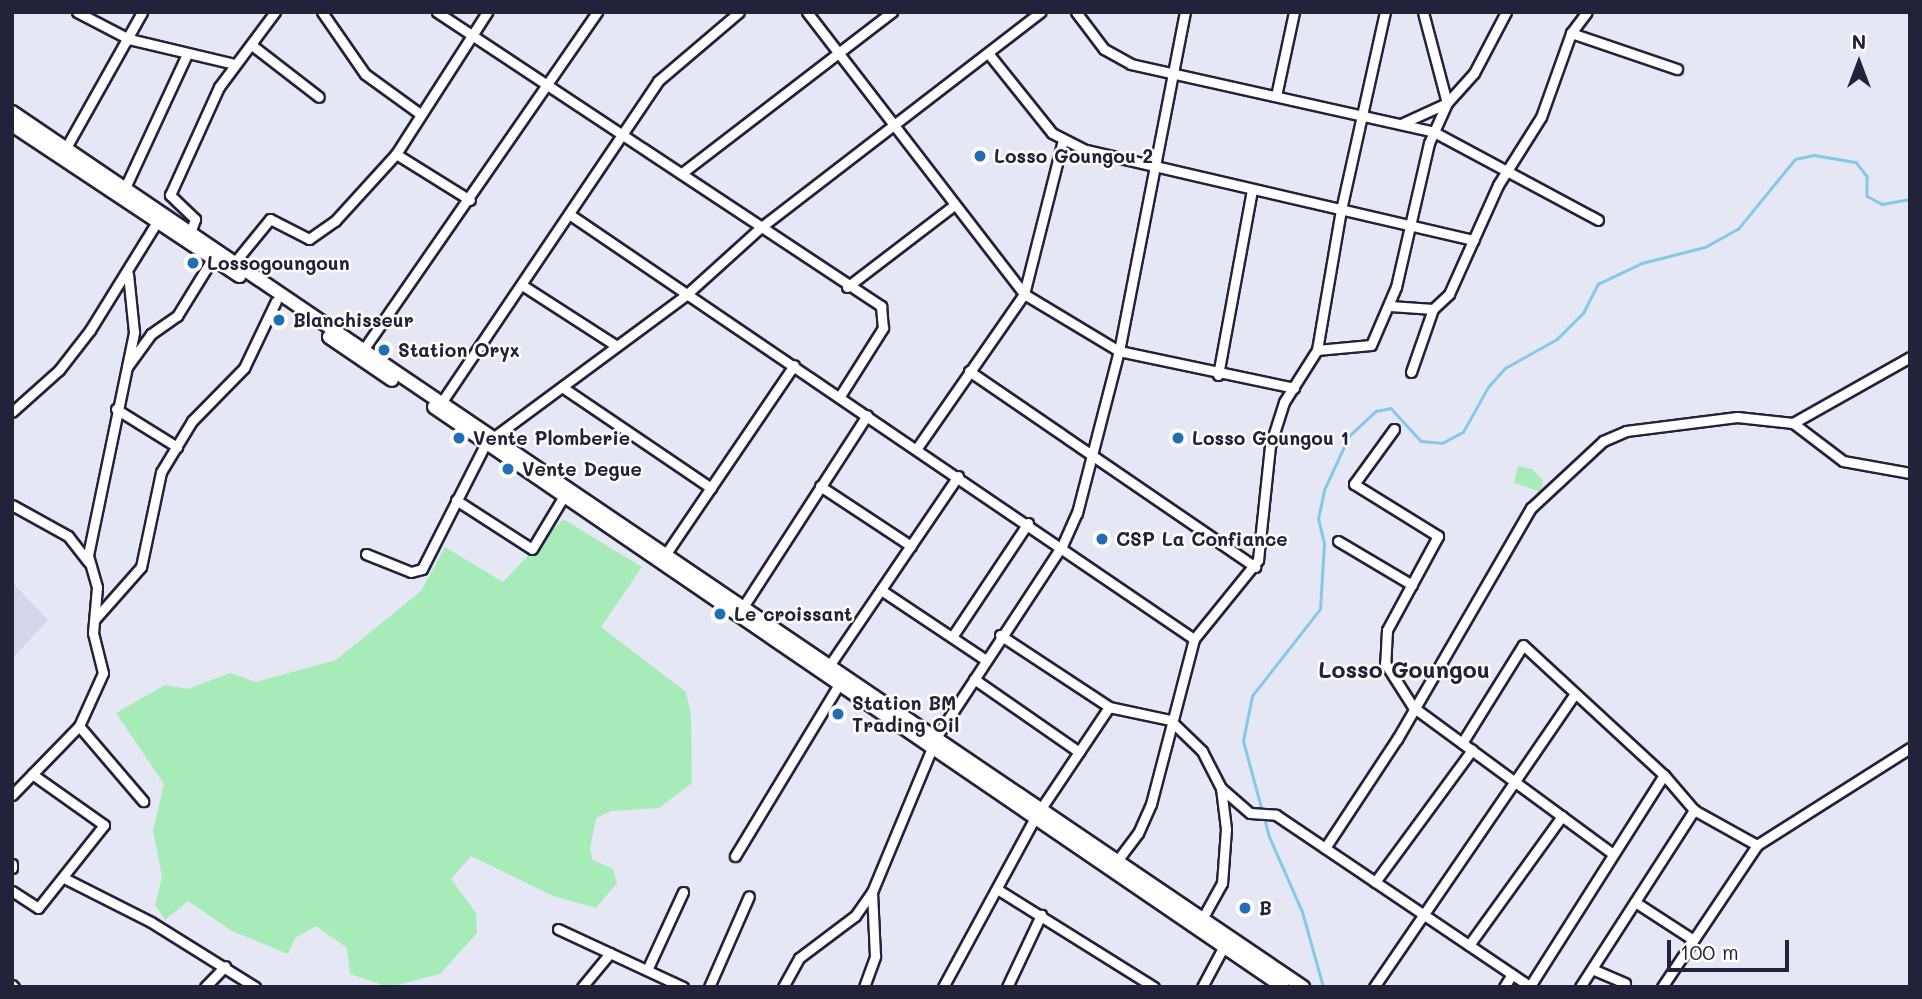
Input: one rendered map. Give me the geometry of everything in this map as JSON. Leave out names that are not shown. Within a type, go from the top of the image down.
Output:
[{"type":"main road","points":[[12,112],[63,153]]},
{"type":"main road","points":[[12,125],[63,153],[190,233],[276,301],[361,353]]},
{"type":"main road","points":[[123,192],[157,222],[234,263],[361,353],[664,557],[741,610],[839,684],[934,742],[1303,987]]},
{"type":"main road","points":[[491,440],[564,496],[664,557]]},
{"type":"main road","points":[[741,610],[831,663],[934,742]]},
{"type":"main road","points":[[1116,862],[1204,915],[1283,987]]},
{"type":"street","points":[[77,12],[129,39],[186,56],[235,64]]},
{"type":"street","points":[[63,153],[142,12]]},
{"type":"street","points":[[190,233],[195,219],[170,195],[206,113],[235,64],[253,46],[275,12]]},
{"type":"street","points":[[322,12],[365,74],[420,114]]},
{"type":"street","points":[[437,12],[549,83],[847,287],[881,306],[884,321],[840,396]]},
{"type":"street","points":[[234,263],[272,218],[315,238],[396,154],[487,12]]},
{"type":"street","points":[[361,353],[470,200],[597,12]]},
{"type":"street","points":[[439,406],[658,81],[739,12]]},
{"type":"street","points":[[807,12],[898,126],[953,206],[1024,294],[1119,351],[1218,375],[1294,388]]},
{"type":"street","points":[[682,173],[892,12]]},
{"type":"street","points":[[366,554],[418,572],[491,440],[615,345],[687,294],[760,228],[898,126],[1040,12]]},
{"type":"street","points":[[1076,12],[1113,55],[1173,72],[1434,132],[1508,169],[1598,220]]},
{"type":"street","points":[[783,987],[799,958],[855,916],[872,892],[934,742],[1000,635],[1062,545],[1088,482],[1093,451],[1119,351],[1185,12]]},
{"type":"street","points":[[1276,96],[1294,12]]},
{"type":"street","points":[[1116,862],[1151,804],[1170,720],[1195,639],[1255,568],[1270,446],[1284,402],[1317,350],[1340,210],[1385,12]]},
{"type":"street","points":[[1423,12],[1447,103]]},
{"type":"street","points":[[1317,350],[1371,345],[1390,306],[1408,225],[1434,132],[1447,103],[1474,74],[1506,12]]},
{"type":"street","points":[[1411,372],[1433,309],[1449,294],[1508,169],[1541,117],[1571,33],[1587,12]]},
{"type":"street","points":[[1571,33],[1677,69]]},
{"type":"street","points":[[253,46],[318,97]]},
{"type":"street","points":[[988,53],[1042,123],[1063,141],[1155,167],[1474,240]]},
{"type":"street","points":[[123,192],[186,56]]},
{"type":"street","points":[[1398,123],[1447,103]]},
{"type":"street","points":[[917,448],[1024,294],[1063,141]]},
{"type":"street","points":[[396,154],[470,200]]},
{"type":"street","points":[[1218,375],[1252,190]]},
{"type":"street","points":[[847,287],[953,206]]},
{"type":"street","points":[[569,214],[1062,545],[1195,639]]},
{"type":"street","points":[[12,412],[59,370],[128,274],[157,222]]},
{"type":"street","points":[[124,371],[151,334],[177,316],[215,255]]},
{"type":"street","points":[[12,794],[79,726],[103,673],[94,620],[97,587],[91,566],[90,541],[105,486],[135,310],[128,274]]},
{"type":"street","points":[[522,285],[615,345]]},
{"type":"street","points":[[94,620],[141,567],[157,480],[200,411],[244,368],[276,301]]},
{"type":"street","points":[[1390,306],[1433,309]]},
{"type":"street","points":[[1325,848],[1413,707],[1524,518],[1583,455],[1626,431],[1660,431],[1704,418],[1793,423],[1910,357]]},
{"type":"street","points":[[664,557],[794,365]]},
{"type":"street","points":[[969,370],[1093,451],[1255,568]]},
{"type":"street","points":[[562,387],[711,488]]},
{"type":"street","points":[[116,409],[177,447]]},
{"type":"street","points":[[741,610],[867,415]]},
{"type":"street","points":[[1793,423],[1843,461],[1910,473]]},
{"type":"street","points":[[1394,429],[1354,484],[1438,536],[1387,630],[1382,654],[1413,707],[1613,854]]},
{"type":"street","points":[[831,663],[958,476]]},
{"type":"street","points":[[820,486],[911,546]]},
{"type":"street","points":[[456,500],[532,549],[564,496]]},
{"type":"street","points":[[12,505],[68,536],[91,566]]},
{"type":"street","points":[[952,637],[1028,523]]},
{"type":"street","points":[[1338,541],[1412,584]]},
{"type":"street","points":[[881,590],[986,660]]},
{"type":"street","points":[[1000,635],[1109,707],[1170,720],[1202,751],[1221,788],[1226,829],[1222,883],[1204,915]]},
{"type":"street","points":[[1462,743],[1523,645],[1573,696],[1664,775],[1694,810],[1757,845]]},
{"type":"street","points":[[974,679],[1079,752]]},
{"type":"street","points":[[735,856],[839,684]]},
{"type":"street","points":[[1374,987],[1512,780],[1573,696]]},
{"type":"street","points":[[943,987],[1039,812],[1109,707]]},
{"type":"street","points":[[79,726],[143,801]]},
{"type":"street","points":[[1662,987],[1757,845],[1910,748]]},
{"type":"street","points":[[1375,882],[1472,750]]},
{"type":"street","points":[[12,891],[38,908],[104,825],[32,774]]},
{"type":"street","points":[[1221,788],[1250,813],[1276,815],[1530,987],[1664,775]]},
{"type":"street","points":[[1580,987],[1694,810]]},
{"type":"street","points":[[1469,945],[1562,816]]},
{"type":"street","points":[[64,878],[225,966],[255,987]]},
{"type":"street","points":[[997,888],[1154,987]]},
{"type":"street","points":[[647,970],[682,892]]},
{"type":"street","points":[[864,987],[875,956],[872,892]]},
{"type":"street","points":[[709,987],[749,896]]},
{"type":"street","points":[[1635,902],[1692,939]]},
{"type":"street","points":[[1007,987],[1041,915]]},
{"type":"street","points":[[558,929],[683,987]]},
{"type":"street","points":[[1202,987],[1228,939]]},
{"type":"street","points":[[582,987],[610,953]]},
{"type":"street","points":[[205,987],[225,966]]},
{"type":"street","points":[[1592,969],[1625,983]]},
{"type":"street","points":[[1504,987],[1512,974]]},
{"type":"shaded area","points":[[12,582],[48,620],[12,659]]},
{"type":"green space","points":[[1518,466],[1532,469],[1543,480],[1541,492],[1514,483]]},
{"type":"green space","points":[[563,519],[642,567],[601,627],[686,692],[691,715],[692,783],[659,808],[611,811],[596,818],[590,849],[593,860],[613,869],[617,883],[596,908],[553,896],[471,856],[451,879],[476,913],[477,933],[440,974],[389,987],[350,974],[347,948],[316,926],[295,938],[288,954],[232,931],[188,901],[165,920],[155,905],[162,877],[153,831],[164,784],[116,713],[165,685],[188,689],[230,673],[256,682],[336,660],[421,591],[445,547],[503,582]]},
{"type":"waterway","points":[[1323,987],[1302,912],[1269,837],[1243,741],[1252,696],[1320,609],[1324,544],[1318,519],[1324,490],[1349,436],[1376,411],[1391,408],[1421,441],[1442,443],[1463,432],[1488,387],[1505,368],[1557,339],[1583,313],[1598,284],[1642,263],[1705,247],[1738,229],[1795,159],[1814,155],[1856,162],[1867,176],[1867,196],[1882,204],[1910,199]]},
{"type":"place","name":"Losso Goungou 2","points":[[980,156]]},
{"type":"place","name":"Lossogoungoun","points":[[193,263]]},
{"type":"place","name":"Blanchisseur","points":[[279,320]]},
{"type":"place","name":"Station Oryx","points":[[384,350]]},
{"type":"place","name":"Vente Plomberie","points":[[459,438]]},
{"type":"place","name":"Losso Goungou 1","points":[[1178,438]]},
{"type":"place","name":"Vente Degue","points":[[508,469]]},
{"type":"place","name":"CSP La Confiance","points":[[1102,539]]},
{"type":"place","name":"Le croissant","points":[[720,614]]},
{"type":"place","name":"Station BM Trading Oil","points":[[838,714]]},
{"type":"place","name":"B","points":[[1245,908]]},
{"type":"district","name":"Losso Goungou","points":[[1404,669]]}]
